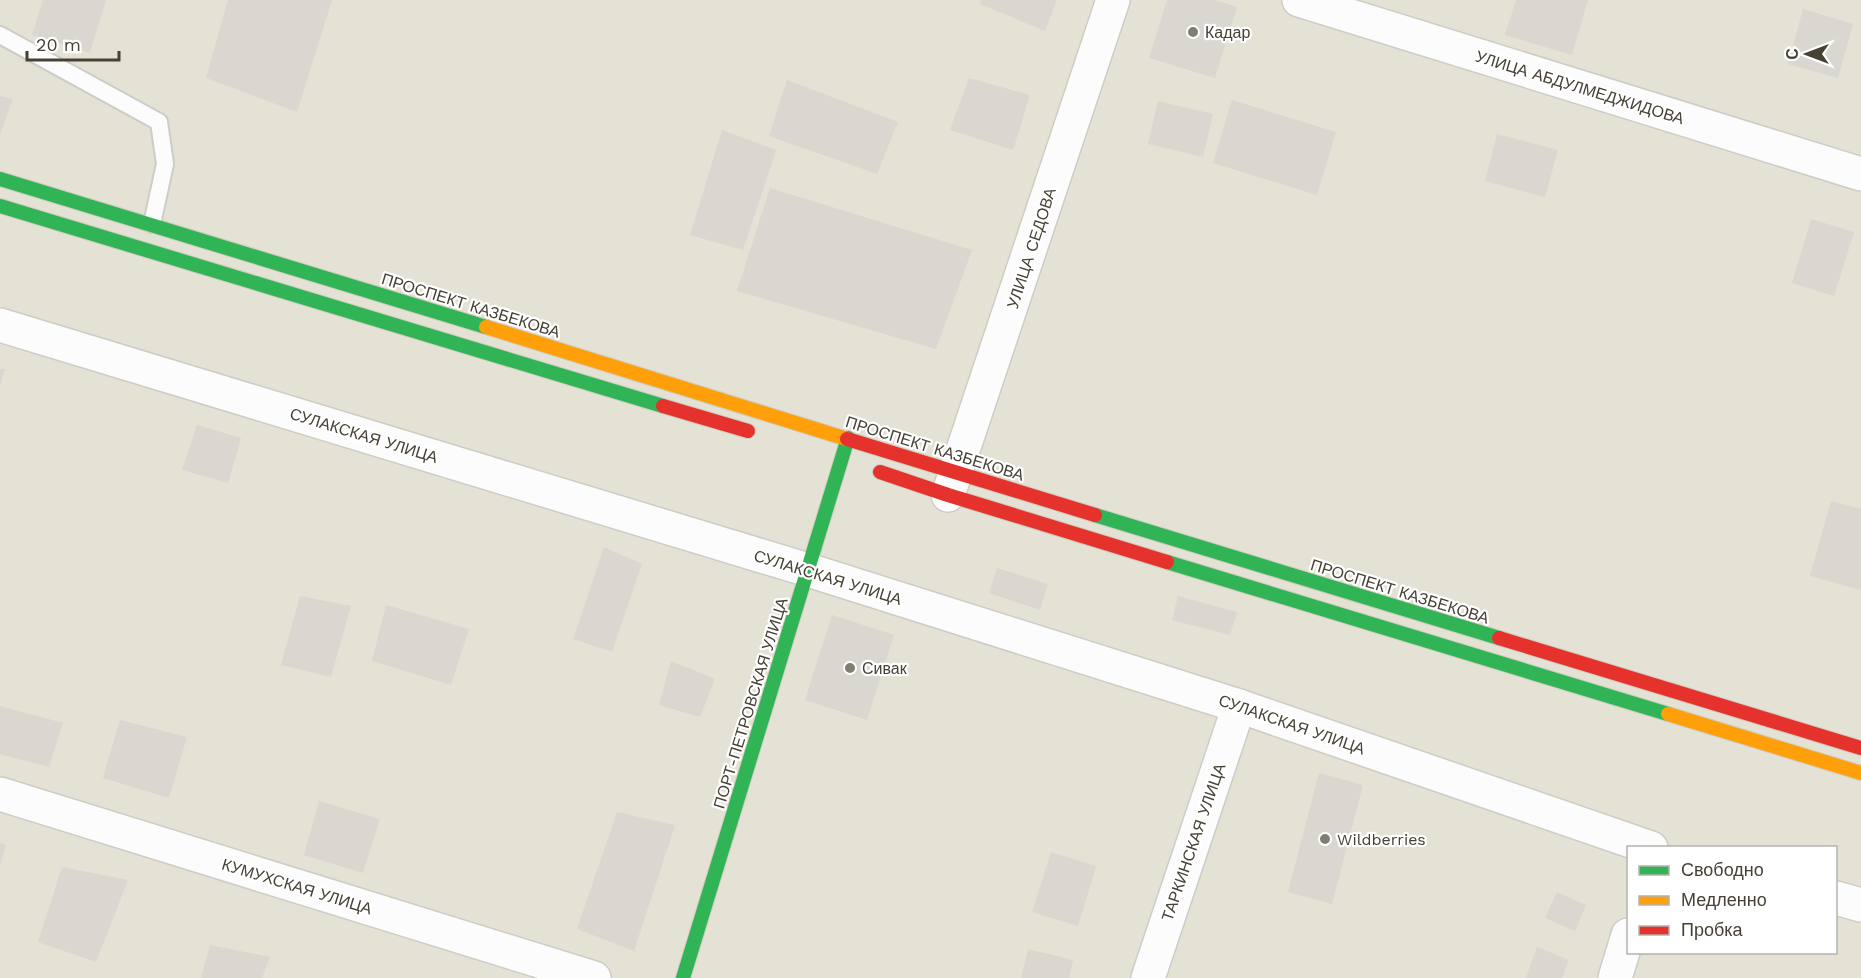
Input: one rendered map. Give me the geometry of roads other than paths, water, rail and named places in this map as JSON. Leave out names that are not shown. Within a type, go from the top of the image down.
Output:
[{"type":"main road","name":"ПРОСПЕКТ КАЗБЕКОВА","points":[[0,179],[848,438],[952,484],[1861,773]]},
{"type":"main road","points":[[0,206],[762,435]]},
{"type":"main road","name":"ПОРТ-ПЕТРОВСКАЯ УЛИЦА","points":[[683,978],[808,570],[847,461],[848,438]]},
{"type":"main road","name":"ПРОСПЕКТ КАЗБЕКОВА","points":[[847,461],[952,484],[1861,748]]},
{"type":"street","name":"УЛИЦА СЕДОВА","points":[[952,484],[1113,0]]},
{"type":"street","name":"УЛИЦА АБДУЛМЕДЖИДОВА","points":[[1299,0],[1861,174]]},
{"type":"street","name":"СУЛАКСКАЯ УЛИЦА","points":[[0,325],[808,570],[1239,706],[1645,846]]},
{"type":"street","name":"ТАРКИНСКАЯ УЛИЦА","points":[[1148,978],[1239,706]]},
{"type":"street","name":"КУМУХСКАЯ УЛИЦА","points":[[0,794],[594,978]]},
{"type":"street","points":[[1837,898],[1861,905]]},
{"type":"street","points":[[1615,978],[1627,941]]},
{"type":"lane","points":[[0,35],[159,122],[165,164],[152,224]]},
{"type":"place","name":"Кадар","points":[[1193,32]]},
{"type":"place","name":"Сивак","points":[[850,668]]},
{"type":"place","name":"Wildberries","points":[[1325,839]]}]
